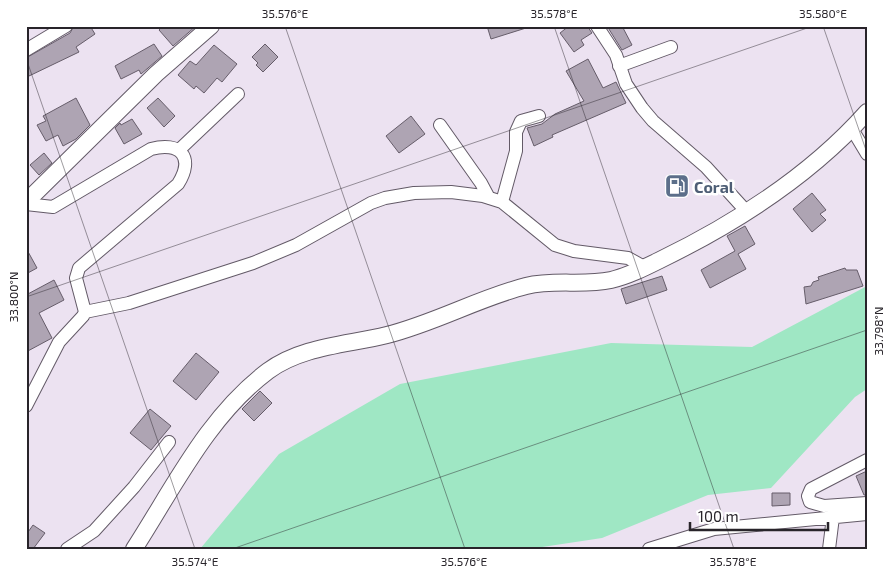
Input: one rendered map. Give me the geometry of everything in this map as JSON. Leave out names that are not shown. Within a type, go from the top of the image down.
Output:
[{"type":"main road","points":[[26,203],[156,74],[211,26]]},
{"type":"main road","points":[[134,549],[212,428],[244,393],[277,365],[313,351],[387,335],[529,285],[601,282],[646,268],[747,212],[797,175],[852,129],[867,112]]},
{"type":"street","points":[[26,50],[66,26]]},
{"type":"street","points":[[597,26],[616,55],[626,84],[653,121],[706,167],[747,212]]},
{"type":"street","points":[[619,66],[671,47]]},
{"type":"street","points":[[179,150],[238,94]]},
{"type":"street","points":[[502,202],[516,150],[516,132],[521,121],[539,116]]},
{"type":"street","points":[[440,125],[481,183],[489,198]]},
{"type":"street","points":[[852,129],[867,154]]},
{"type":"street","points":[[26,203],[53,207],[151,149],[165,145],[183,153],[186,165],[184,174],[178,184],[79,268],[76,278],[85,312],[81,320],[73,325],[60,342],[26,406]]},
{"type":"street","points":[[85,312],[129,303],[253,263],[296,245],[385,198],[414,193],[451,192],[502,202],[555,245],[574,251],[628,258],[646,268]]},
{"type":"street","points":[[67,549],[94,531],[134,487],[170,442]]},
{"type":"street","points":[[867,460],[811,489],[808,496],[810,502],[824,506],[867,503]]},
{"type":"street","points":[[650,549],[714,529],[867,514]]},
{"type":"street","points":[[829,549],[833,516]]},
{"type":"green space","points":[[867,286],[867,389],[855,397],[771,488],[708,495],[602,538],[529,549],[200,549],[279,454],[400,384],[611,343],[752,347]]},
{"type":"building","points":[[74,26],[90,26],[95,34],[76,47],[79,52],[29,76],[26,70],[26,58],[70,33]]},
{"type":"building","points":[[163,26],[196,26],[173,46],[159,30]]},
{"type":"building","points":[[487,26],[525,26],[526,28],[491,39]]},
{"type":"building","points":[[569,26],[587,26],[592,33],[581,40],[584,45],[574,52],[560,33]]},
{"type":"building","points":[[607,26],[622,26],[632,45],[622,50]]},
{"type":"building","points":[[154,44],[162,56],[141,74],[139,70],[121,79],[115,66]]},
{"type":"building","points":[[265,44],[278,57],[263,72],[256,65],[258,63],[252,57]]},
{"type":"building","points":[[214,45],[237,64],[222,82],[217,78],[204,93],[196,86],[194,89],[178,75],[190,61],[196,65]]},
{"type":"building","points":[[588,59],[603,88],[616,82],[626,103],[552,135],[553,137],[534,146],[527,128],[542,124],[555,114],[584,101],[566,71]]},
{"type":"building","points":[[76,98],[90,125],[76,139],[63,146],[58,135],[46,141],[37,125],[46,121],[43,116]]},
{"type":"building","points":[[158,98],[175,116],[164,127],[147,108]]},
{"type":"building","points":[[411,116],[425,134],[399,153],[386,136]]},
{"type":"building","points":[[132,119],[142,134],[124,144],[115,128],[120,123],[121,125]]},
{"type":"building","points":[[44,153],[52,163],[39,175],[30,165]]},
{"type":"building","points":[[812,193],[826,210],[820,214],[826,220],[812,232],[793,209]]},
{"type":"building","points":[[745,226],[755,244],[738,254],[746,269],[710,288],[701,270],[735,251],[727,236]]},
{"type":"building","points":[[26,248],[37,268],[26,274]]},
{"type":"building","points":[[845,268],[846,270],[857,270],[863,286],[806,304],[804,287],[811,286],[813,282],[819,280],[818,277]]},
{"type":"building","points":[[662,276],[667,290],[626,304],[621,289]]},
{"type":"building","points":[[54,280],[64,300],[39,313],[52,338],[26,352],[26,295]]},
{"type":"building","points":[[196,353],[219,372],[196,400],[173,381]]},
{"type":"building","points":[[260,391],[272,403],[254,421],[242,409]]},
{"type":"building","points":[[150,409],[171,426],[151,450],[130,433]]},
{"type":"building","points":[[867,471],[867,495],[864,495],[856,476]]},
{"type":"building","points":[[772,493],[790,493],[790,505],[772,506]]},
{"type":"building","points":[[33,525],[45,533],[33,549],[26,549],[26,535]]},
{"type":"place","name":"Coral","points":[[677,186]]}]
